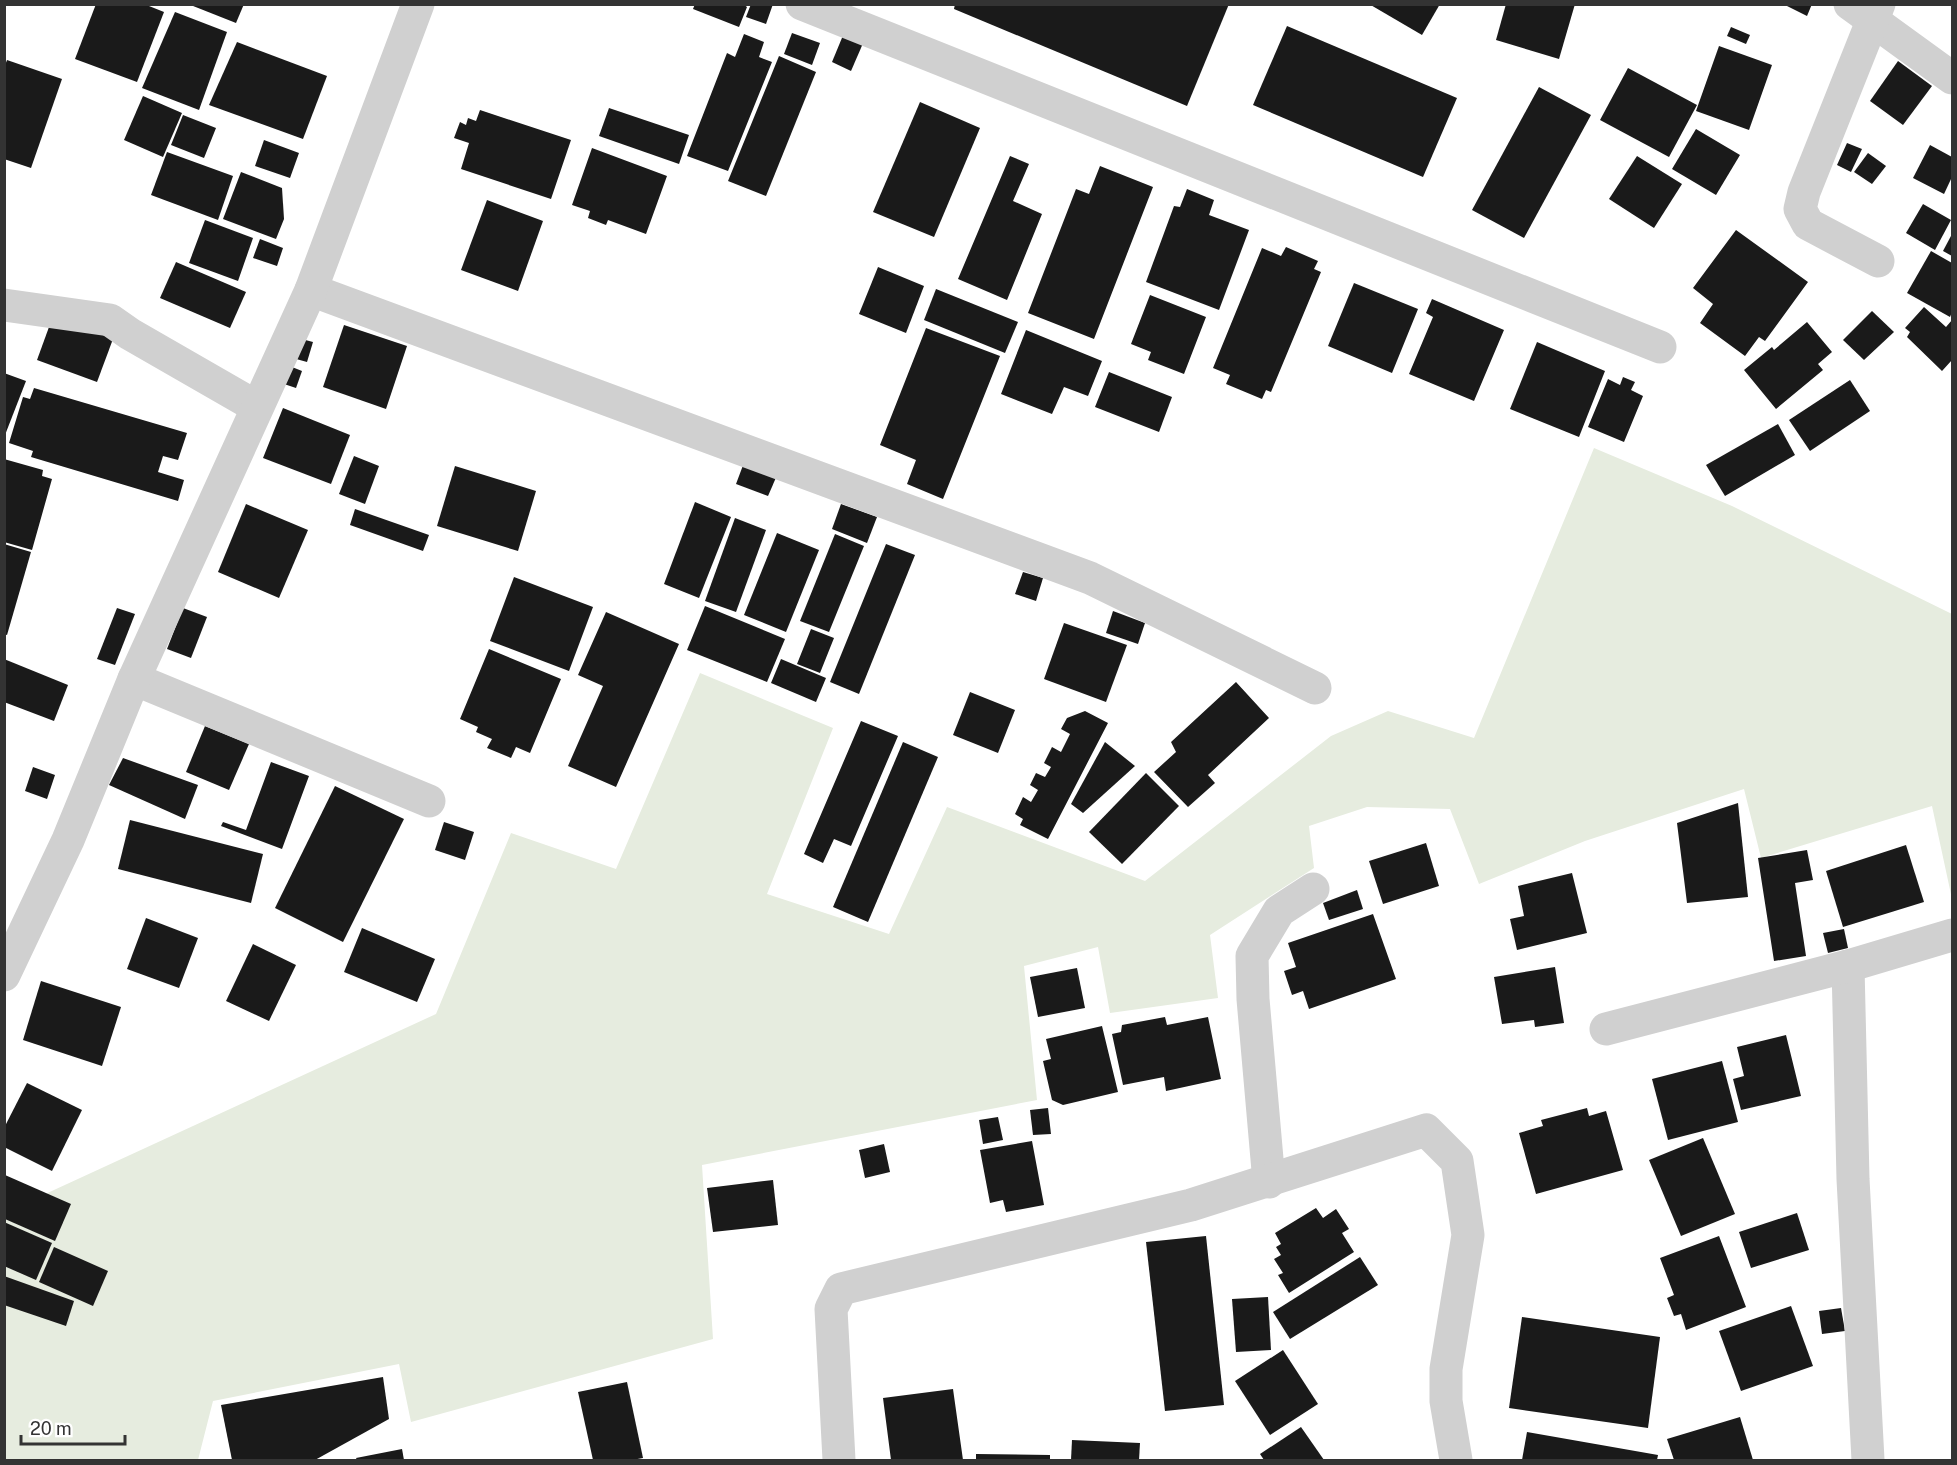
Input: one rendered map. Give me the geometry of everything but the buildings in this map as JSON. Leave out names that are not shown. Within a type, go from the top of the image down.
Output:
[{"type":"street","points":[[4,975],[68,840],[134,679],[310,290],[418,4]]},
{"type":"street","points":[[802,4],[1660,347]]},
{"type":"street","points":[[1878,261],[1808,224],[1800,209],[1867,9],[1953,78]]},
{"type":"street","points":[[310,290],[1090,578],[1315,688]]},
{"type":"street","points":[[4,305],[110,320],[130,334],[257,407]]},
{"type":"street","points":[[134,679],[429,801]]},
{"type":"street","points":[[1269,1182],[1253,999],[1252,956],[1279,911],[1313,889]]},
{"type":"street","points":[[1606,1029],[1848,966],[1953,935]]},
{"type":"street","points":[[1848,966],[1853,1179],[1868,1461]]},
{"type":"street","points":[[839,1461],[831,1309],[841,1289],[1191,1206],[1425,1130],[1456,1161],[1468,1235],[1446,1369],[1446,1401],[1455,1461]]},
{"type":"shaded area","points":[[1594,448],[1732,506],[1952,614],[1952,899],[1932,806],[1761,858],[1744,789],[1585,841],[1479,884],[1450,809],[1367,807],[1309,826],[1314,868],[1210,935],[1218,998],[1110,1013],[1098,947],[1024,966],[1037,1100],[702,1165],[713,1339],[411,1422],[399,1364],[213,1401],[198,1460],[5,1460],[4,1213],[436,1014],[511,833],[616,869],[700,673],[833,728],[767,894],[889,934],[947,807],[1145,881],[1331,736],[1388,711],[1474,738]]}]
